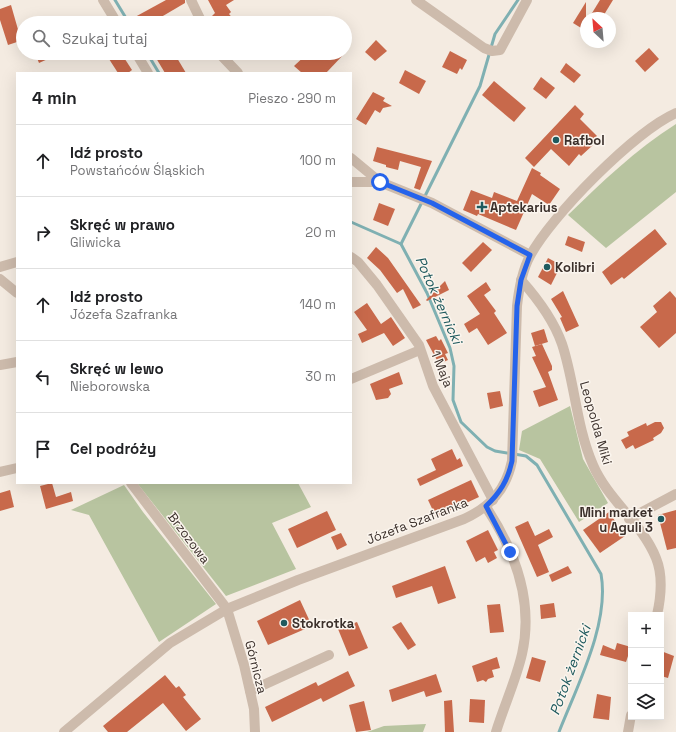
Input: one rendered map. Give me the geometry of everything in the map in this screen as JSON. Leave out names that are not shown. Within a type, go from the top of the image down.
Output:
[{"type":"street","points":[[103,0],[113,16]]},
{"type":"street","points":[[191,0],[199,16]]},
{"type":"street","points":[[416,0],[488,50],[500,50],[527,0]]},
{"type":"street","points":[[140,60],[147,72]]},
{"type":"street","points":[[226,60],[237,72]]},
{"type":"street","name":"Józefa Szafranka","points":[[64,732],[170,643],[227,609],[312,575],[454,523],[476,514],[490,503],[505,483],[512,461],[515,331],[521,280],[530,255],[564,210],[614,160],[654,126],[676,113]]},
{"type":"street","points":[[352,159],[380,182],[432,203],[530,255]]},
{"type":"street","points":[[352,182],[380,182]]},
{"type":"street","name":"1 Maja","points":[[352,258],[358,262],[377,285],[420,350],[433,386],[490,503],[514,560],[522,584],[526,610],[526,624],[522,653],[496,732]]},
{"type":"street","points":[[0,267],[16,262]]},
{"type":"street","points":[[0,279],[16,292]]},
{"type":"street","name":"Leopolda Miki","points":[[521,280],[536,299],[560,338],[593,464],[609,493],[650,547],[657,564],[660,590],[657,612]]},
{"type":"street","points":[[352,379],[420,350]]},
{"type":"street","points":[[0,365],[16,362]]},
{"type":"street","points":[[0,472],[16,468]]},
{"type":"street","name":"Brzozowa","points":[[132,484],[227,609]]},
{"type":"street","points":[[629,519],[676,494]]},
{"type":"street","name":"Górnicza","points":[[227,609],[244,665],[250,691],[255,732]]},
{"type":"street","points":[[250,691],[329,655]]},
{"type":"street","points":[[628,732],[630,720]]},
{"type":"green space","points":[[676,124],[676,192],[606,248],[568,215],[633,156]]},
{"type":"green space","points":[[570,406],[583,459],[608,503],[579,522],[540,459],[519,450],[522,431]]},
{"type":"green space","points":[[138,484],[299,484],[311,507],[272,523],[296,569],[226,596]]},
{"type":"green space","points":[[124,485],[143,512],[216,604],[159,642],[89,515],[71,510]]},
{"type":"green space","points":[[426,724],[423,732],[367,732],[384,726]]},
{"type":"building","points":[[166,0],[185,0],[185,3],[163,16],[137,16]]},
{"type":"building","points":[[208,0],[234,0],[226,5],[231,12],[229,14],[231,16],[212,16],[215,13]]},
{"type":"building","points":[[600,0],[613,0],[606,12],[593,12]]},
{"type":"building","points":[[586,2],[586,12],[580,12],[580,27],[573,23]]},
{"type":"building","points":[[11,5],[16,22],[16,42],[8,45],[0,20],[0,9]]},
{"type":"building","points":[[376,40],[387,51],[375,61],[365,52]]},
{"type":"building","points":[[649,48],[659,59],[645,72],[635,61]]},
{"type":"building","points":[[450,51],[467,60],[462,70],[460,68],[457,74],[442,67]]},
{"type":"building","points":[[38,60],[46,60],[39,63]]},
{"type":"building","points":[[110,60],[126,60],[132,70],[129,72],[117,72]]},
{"type":"building","points":[[157,60],[178,60],[185,72],[164,72]]},
{"type":"building","points":[[300,60],[338,60],[327,72],[301,72],[294,66]]},
{"type":"building","points":[[566,63],[581,75],[574,83],[560,72]]},
{"type":"building","points":[[405,70],[426,81],[419,94],[399,83]]},
{"type":"building","points":[[541,77],[555,88],[546,99],[533,89]]},
{"type":"building","points":[[494,81],[526,108],[514,122],[482,95]]},
{"type":"building","points":[[373,92],[385,98],[383,101],[392,106],[383,108],[380,113],[375,110],[366,125],[356,119]]},
{"type":"building","points":[[575,105],[584,114],[580,119],[597,136],[591,143],[593,145],[581,156],[579,154],[569,166],[551,149],[534,167],[525,158]]},
{"type":"building","points":[[377,147],[432,161],[420,190],[414,188],[421,167],[400,161],[398,170],[386,167],[386,165],[373,161]]},
{"type":"building","points":[[532,168],[541,173],[540,175],[560,189],[549,205],[532,194],[516,230],[478,214],[477,216],[463,210],[471,190],[492,198],[494,192],[517,201]]},
{"type":"building","points":[[379,203],[395,209],[388,226],[373,220]]},
{"type":"building","points":[[655,229],[667,244],[624,279],[622,277],[611,285],[602,272]]},
{"type":"building","points":[[568,236],[585,242],[582,252],[565,245]]},
{"type":"building","points":[[483,242],[492,250],[471,272],[462,263]]},
{"type":"building","points":[[376,247],[388,258],[421,305],[413,309],[403,289],[397,293],[380,270],[367,258]]},
{"type":"building","points":[[548,258],[561,265],[551,285],[538,277]]},
{"type":"building","points":[[445,281],[449,290],[427,301],[426,300]]},
{"type":"building","points":[[486,282],[491,290],[484,295],[496,311],[494,313],[507,333],[488,345],[477,328],[469,333],[464,324],[480,314],[467,296]]},
{"type":"building","points":[[563,291],[579,326],[566,332],[560,318],[562,317],[551,299]]},
{"type":"building","points":[[670,291],[676,298],[676,333],[659,348],[640,327],[657,312],[653,306]]},
{"type":"building","points":[[367,303],[381,324],[391,317],[405,338],[393,346],[384,333],[362,343],[358,334],[367,330],[354,312]]},
{"type":"building","points":[[544,329],[548,342],[535,346],[531,333]]},
{"type":"building","points":[[436,336],[439,341],[441,339],[448,353],[445,354],[448,360],[439,364],[426,340]]},
{"type":"building","points":[[542,344],[552,366],[552,370],[548,372],[558,400],[539,407],[533,391],[546,387],[532,357],[536,356],[532,347]]},
{"type":"building","points":[[399,372],[403,384],[389,389],[391,394],[388,398],[376,400],[370,384]]},
{"type":"building","points":[[500,391],[503,406],[490,409],[487,393]]},
{"type":"building","points":[[655,422],[661,422],[664,428],[661,433],[653,438],[654,440],[635,449],[633,445],[626,449],[621,440],[629,436],[627,432],[646,423],[647,426]]},
{"type":"building","points":[[452,449],[457,460],[460,458],[463,466],[420,486],[417,479],[436,470],[431,459]]},
{"type":"building","points":[[471,480],[479,497],[436,517],[428,500]]},
{"type":"building","points":[[52,484],[56,497],[71,492],[73,501],[46,509],[40,486]]},
{"type":"building","points":[[10,490],[14,507],[0,511],[0,493]]},
{"type":"building","points":[[676,510],[676,548],[667,550],[658,515]]},
{"type":"building","points":[[327,511],[336,530],[297,548],[288,529]]},
{"type":"building","points":[[609,512],[625,536],[600,553],[583,530]]},
{"type":"building","points":[[528,521],[535,536],[549,529],[553,537],[538,545],[549,572],[537,577],[515,527]]},
{"type":"building","points":[[488,530],[498,550],[494,552],[497,558],[488,563],[485,557],[476,562],[466,541]]},
{"type":"building","points":[[341,533],[347,545],[337,550],[331,537]]},
{"type":"building","points":[[445,566],[456,598],[438,604],[432,586],[396,598],[392,586]]},
{"type":"building","points":[[568,566],[572,573],[552,582],[549,575]]},
{"type":"building","name":"Stokrotka","points":[[300,600],[312,626],[268,645],[257,621]]},
{"type":"building","points":[[554,603],[556,617],[541,619],[540,605]]},
{"type":"building","points":[[500,604],[504,632],[490,633],[487,605]]},
{"type":"building","points":[[357,622],[368,648],[349,656],[338,629]]},
{"type":"building","points":[[401,622],[416,645],[408,650],[392,627]]},
{"type":"building","points":[[617,643],[628,646],[628,656],[626,662],[600,655],[603,645],[615,650]]},
{"type":"building","points":[[664,652],[674,656],[668,678],[664,677]]},
{"type":"building","points":[[497,657],[500,668],[492,670],[494,677],[488,679],[486,682],[483,680],[477,682],[472,666]]},
{"type":"building","points":[[532,657],[546,661],[540,682],[526,678]]},
{"type":"building","points":[[348,671],[355,686],[323,702],[321,698],[272,722],[265,707],[316,682],[318,686]]},
{"type":"building","points":[[436,674],[442,692],[426,697],[424,691],[392,702],[389,690]]},
{"type":"building","points":[[165,675],[176,688],[179,686],[186,695],[183,697],[201,719],[186,731],[163,703],[127,732],[108,732],[103,726]]},
{"type":"building","points":[[597,694],[611,697],[609,720],[593,718]]},
{"type":"building","points":[[470,699],[485,700],[484,723],[469,722]]},
{"type":"building","points":[[452,700],[454,732],[445,732],[444,701]]},
{"type":"building","points":[[364,701],[371,730],[356,732],[349,705]]},
{"type":"waterway","name":"Potok żernicki","points":[[115,0],[125,16]]},
{"type":"waterway","points":[[401,244],[480,86],[495,34],[518,0]]},
{"type":"waterway","name":"Potok żernicki","points":[[151,60],[158,72]]},
{"type":"waterway","name":"Potok żernicki","points":[[352,222],[401,244],[427,293],[450,348],[454,366],[453,400],[461,422],[487,447],[495,451],[526,456],[537,465],[601,574],[603,593],[601,613],[596,633],[583,675],[559,732]]},
{"type":"place","name":"Rafbol","points":[[556,140]]},
{"type":"place","name":"Aptekarius","points":[[482,207]]},
{"type":"place","name":"Kolibri","points":[[547,267]]},
{"type":"place","name":"Mini market u Aguli 3","points":[[661,519]]},
{"type":"place","name":"Stokrotka","points":[[284,623]]},
{"type":"route","points":[[380,182],[432,203],[530,255],[525,266],[518,292],[515,331],[514,430],[510,473],[500,492],[486,506],[510,552]]}]
